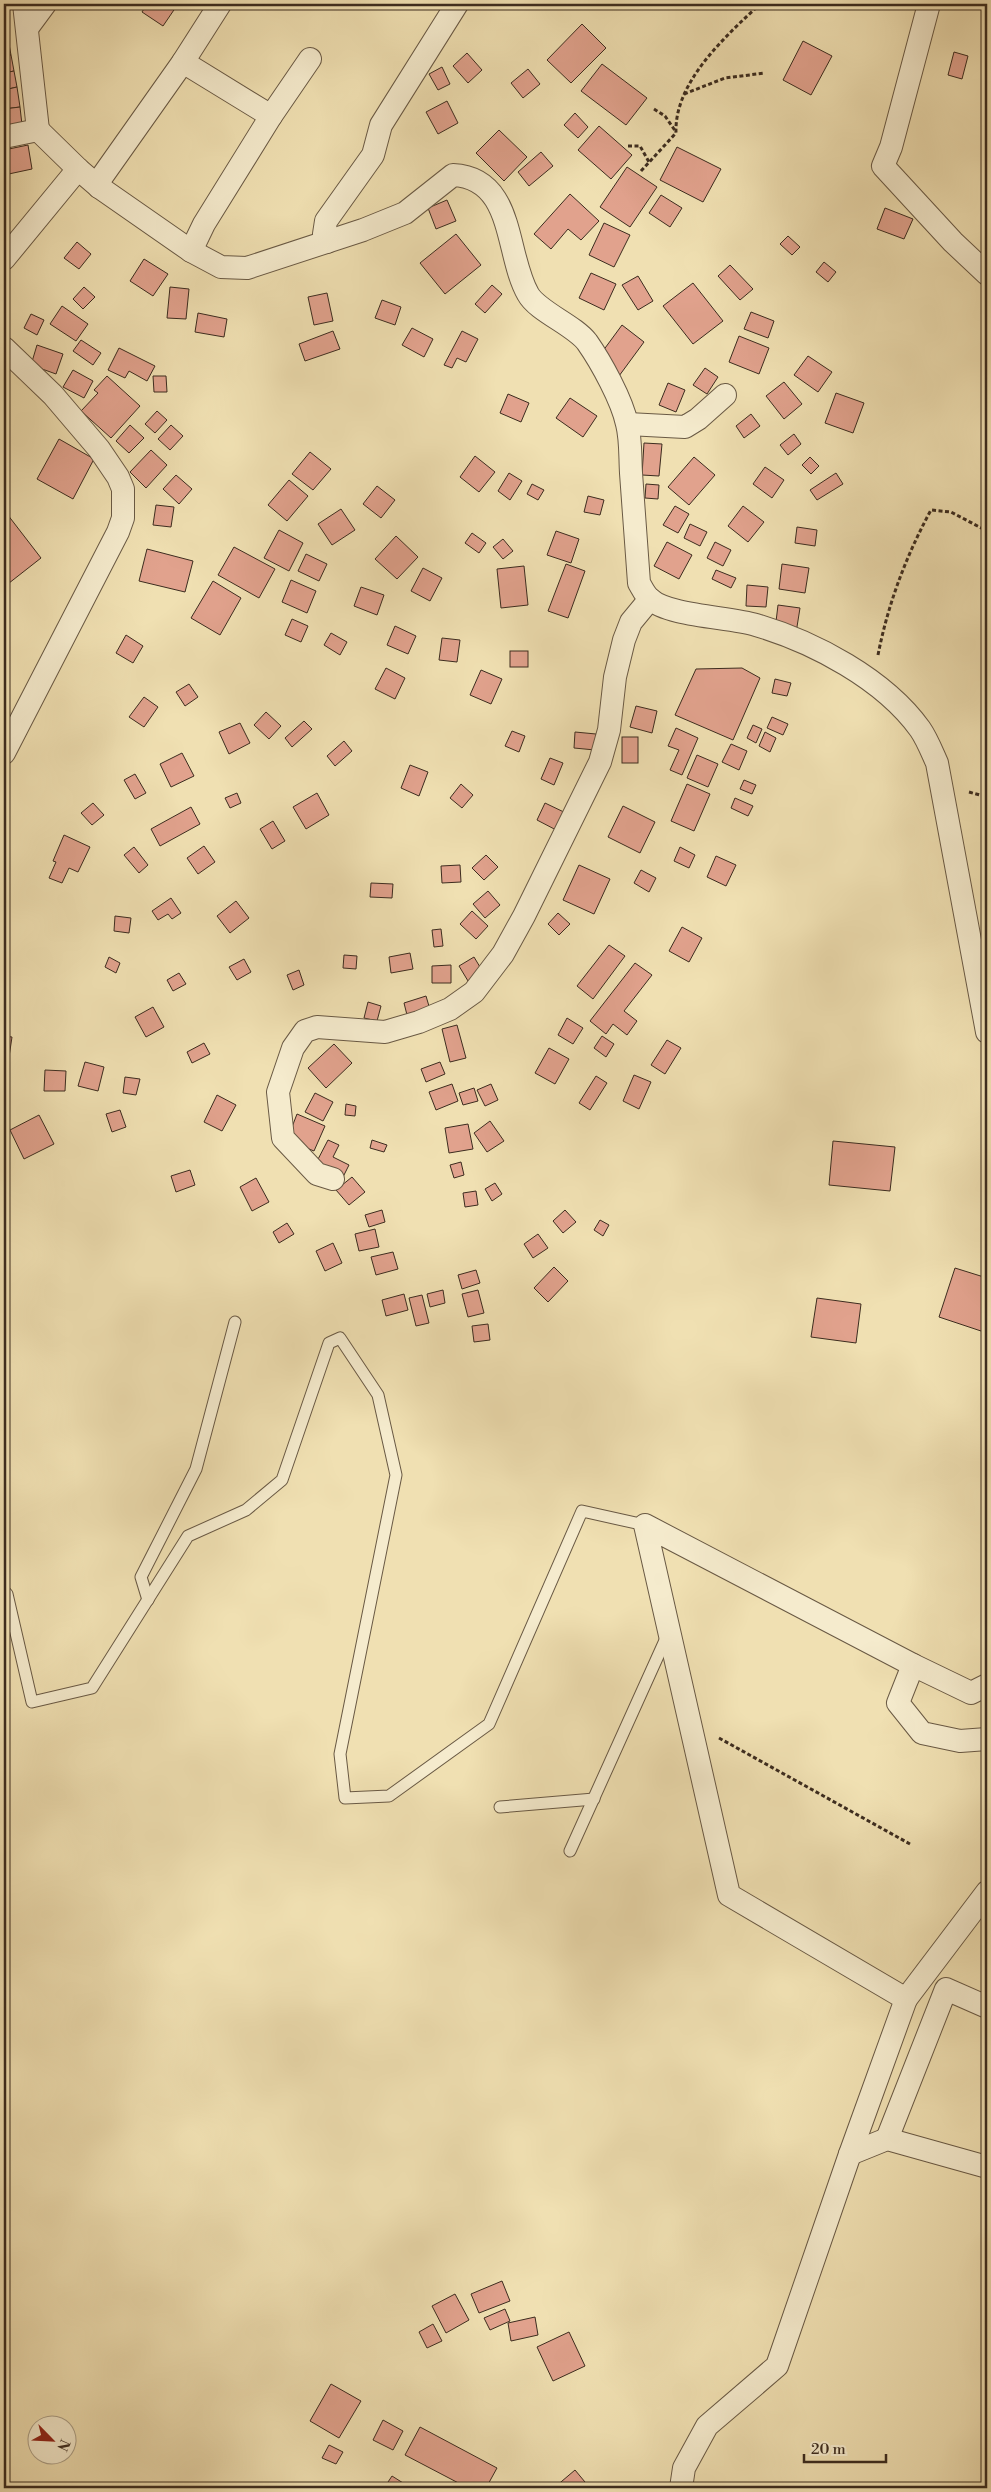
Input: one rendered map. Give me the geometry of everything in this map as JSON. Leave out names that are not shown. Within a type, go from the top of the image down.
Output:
[{"type":"street","points":[[24,4],[38,130],[99,187],[190,251],[221,267],[248,268],[327,242],[405,213],[453,175],[467,176],[479,181],[498,202],[508,228],[517,268],[528,296],[586,341],[617,394],[628,424],[639,583],[650,599],[664,607],[756,625],[811,647],[873,681],[899,705],[920,730],[937,763],[987,1032]]},
{"type":"street","points":[[28,27],[45,4]]},
{"type":"street","points":[[99,187],[101,178],[183,62],[220,4]]},
{"type":"street","points":[[327,242],[324,234],[326,221],[335,206],[353,187],[366,167],[373,155],[381,125],[457,4]]},
{"type":"street","points":[[929,4],[891,147],[883,166],[954,242],[987,274]]},
{"type":"street","points":[[190,251],[204,224],[270,116],[310,59]]},
{"type":"street","points":[[183,62],[270,116]]},
{"type":"street","points":[[4,137],[38,130]]},
{"type":"street","points":[[4,259],[78,169]]},
{"type":"street","points":[[4,348],[53,396],[99,448],[124,489],[123,518],[118,532],[4,753]]},
{"type":"street","points":[[628,424],[685,427],[698,420],[725,395]]},
{"type":"street","points":[[333,1179],[317,1174],[283,1138],[278,1092],[293,1048],[305,1031],[317,1027],[385,1032],[419,1022],[450,1009],[480,984],[503,954],[524,916],[600,762],[609,730],[615,677],[624,640],[631,622],[650,599]]},
{"type":"street","points":[[645,1525],[729,1895],[906,1999]]},
{"type":"street","points":[[645,1525],[913,1666],[979,1689]]},
{"type":"street","points":[[913,1666],[898,1703],[922,1733],[960,1741],[987,1739]]},
{"type":"street","points":[[681,2488],[684,2468],[707,2426],[777,2366],[906,1999],[987,1892]]},
{"type":"street","points":[[887,2138],[946,1989],[987,2007]]},
{"type":"street","points":[[850,2154],[887,2138],[987,2168]]},
{"type":"lane","points":[[148,1600],[141,1577],[196,1469],[235,1322]]},
{"type":"lane","points":[[4,1591],[32,1702],[92,1688],[188,1536],[246,1510],[282,1480],[329,1342],[340,1338],[378,1396],[396,1475],[340,1754],[345,1798],[389,1796],[489,1724],[582,1511],[645,1525]]},
{"type":"lane","points":[[570,1851],[669,1632]]},
{"type":"lane","points":[[500,1807],[594,1799]]},
{"type":"path","points":[[641,171],[676,132],[676,123],[683,94],[708,57],[760,4]]},
{"type":"path","points":[[683,94],[725,78],[765,73]]},
{"type":"path","points":[[654,109],[665,116],[676,132]]},
{"type":"path","points":[[628,146],[640,146],[649,162]]},
{"type":"path","points":[[873,681],[884,627],[911,548],[931,510],[951,512],[987,531]]},
{"type":"path","points":[[690,1722],[910,1844]]},
{"type":"building","points":[[147,4],[178,4],[163,26],[142,12]]},
{"type":"building","points":[[582,24],[606,48],[571,83],[547,60]]},
{"type":"building","points":[[6,28],[11,55],[4,56],[4,29]]},
{"type":"building","points":[[803,41],[832,56],[811,95],[783,80]]},
{"type":"building","points":[[954,52],[968,56],[962,79],[948,75]]},
{"type":"building","points":[[467,53],[482,70],[468,83],[453,66]]},
{"type":"building","points":[[11,55],[14,71],[4,73],[4,56]]},
{"type":"building","points":[[602,64],[647,98],[626,125],[581,91]]},
{"type":"building","points":[[442,67],[450,84],[438,90],[429,74]]},
{"type":"building","points":[[528,69],[540,84],[523,98],[511,83]]},
{"type":"building","points":[[14,71],[17,87],[4,90],[4,73]]},
{"type":"building","points":[[17,87],[20,107],[4,109],[4,90]]},
{"type":"building","points":[[447,101],[458,123],[438,134],[426,112]]},
{"type":"building","points":[[20,107],[22,125],[4,128],[4,109]]},
{"type":"building","points":[[575,113],[588,127],[578,138],[564,125]]},
{"type":"building","points":[[599,126],[632,155],[611,179],[578,150]]},
{"type":"building","points":[[499,130],[527,157],[504,181],[476,153]]},
{"type":"building","points":[[28,145],[32,169],[4,175],[4,150]]},
{"type":"building","points":[[677,147],[721,169],[703,202],[660,180]]},
{"type":"building","points":[[541,152],[553,166],[529,186],[518,172]]},
{"type":"building","points":[[627,167],[657,187],[630,227],[600,207]]},
{"type":"building","points":[[570,194],[599,221],[581,240],[568,229],[551,249],[534,234]]},
{"type":"building","points":[[661,195],[682,208],[670,227],[649,213]]},
{"type":"building","points":[[447,200],[456,221],[436,229],[428,208]]},
{"type":"building","points":[[885,208],[913,219],[904,239],[877,229]]},
{"type":"building","points":[[4,220],[12,248],[4,250]]},
{"type":"building","points":[[604,223],[630,235],[614,267],[589,255]]},
{"type":"building","points":[[456,234],[481,265],[445,294],[420,263]]},
{"type":"building","points":[[788,236],[800,247],[792,255],[780,244]]},
{"type":"building","points":[[77,242],[91,254],[79,269],[64,258]]},
{"type":"building","points":[[144,259],[168,274],[153,296],[130,281]]},
{"type":"building","points":[[824,262],[836,272],[828,282],[816,272]]},
{"type":"building","points":[[730,265],[753,289],[740,300],[718,276]]},
{"type":"building","points":[[591,273],[616,284],[604,310],[579,298]]},
{"type":"building","points":[[638,276],[653,301],[638,310],[622,285]]},
{"type":"building","points":[[693,283],[723,321],[693,344],[663,306]]},
{"type":"building","points":[[492,285],[502,294],[485,313],[475,304]]},
{"type":"building","points":[[84,287],[95,297],[83,309],[73,299]]},
{"type":"building","points":[[170,287],[189,289],[186,319],[167,318]]},
{"type":"building","points":[[327,293],[333,321],[314,325],[308,297]]},
{"type":"building","points":[[382,300],[401,307],[395,325],[375,318]]},
{"type":"building","points":[[62,306],[88,324],[76,341],[50,324]]},
{"type":"building","points":[[751,312],[774,321],[768,338],[744,329]]},
{"type":"building","points":[[198,313],[227,319],[224,337],[195,332]]},
{"type":"building","points":[[31,314],[44,320],[37,335],[24,328]]},
{"type":"building","points":[[622,325],[644,342],[619,376],[597,359]]},
{"type":"building","points":[[412,328],[433,339],[424,357],[402,345]]},
{"type":"building","points":[[333,331],[340,349],[305,361],[299,344]]},
{"type":"building","points":[[462,331],[478,339],[466,362],[457,358],[452,368],[444,365]]},
{"type":"building","points":[[739,336],[769,348],[759,374],[729,362]]},
{"type":"building","points":[[81,340],[101,353],[93,365],[73,351]]},
{"type":"building","points":[[37,345],[63,354],[56,374],[31,365]]},
{"type":"building","points":[[119,348],[155,366],[147,381],[129,371],[125,378],[108,370]]},
{"type":"building","points":[[808,356],[832,372],[818,392],[794,375]]},
{"type":"building","points":[[705,368],[718,377],[707,394],[693,385]]},
{"type":"building","points":[[73,370],[93,381],[84,398],[63,387]]},
{"type":"building","points":[[107,376],[140,406],[111,438],[81,411],[98,393],[94,390]]},
{"type":"building","points":[[153,376],[166,376],[167,392],[154,392]]},
{"type":"building","points":[[784,382],[802,404],[784,419],[766,396]]},
{"type":"building","points":[[668,383],[685,390],[676,412],[659,405]]},
{"type":"building","points":[[836,393],[864,403],[853,433],[825,423]]},
{"type":"building","points":[[508,394],[529,403],[521,422],[500,413]]},
{"type":"building","points":[[570,398],[597,416],[583,437],[556,418]]},
{"type":"building","points":[[157,411],[167,420],[155,433],[145,424]]},
{"type":"building","points":[[751,414],[760,426],[744,438],[736,426]]},
{"type":"building","points":[[130,425],[144,438],[129,453],[116,441]]},
{"type":"building","points":[[171,425],[183,436],[170,450],[158,439]]},
{"type":"building","points":[[794,434],[801,444],[788,455],[780,445]]},
{"type":"building","points":[[59,439],[94,459],[73,499],[37,479]]},
{"type":"building","points":[[644,443],[662,444],[659,476],[642,475]]},
{"type":"building","points":[[151,450],[167,465],[146,488],[130,472]]},
{"type":"building","points":[[310,452],[331,469],[313,490],[292,474]]},
{"type":"building","points":[[475,456],[495,472],[479,492],[460,477]]},
{"type":"building","points":[[694,457],[715,475],[689,505],[668,487]]},
{"type":"building","points":[[810,457],[819,466],[811,474],[802,465]]},
{"type":"building","points":[[765,467],[784,480],[772,498],[753,484]]},
{"type":"building","points":[[509,473],[522,481],[510,500],[498,491]]},
{"type":"building","points":[[836,473],[843,484],[817,500],[810,490]]},
{"type":"building","points":[[176,475],[192,489],[179,504],[163,489]]},
{"type":"building","points":[[289,480],[308,496],[287,521],[268,505]]},
{"type":"building","points":[[532,484],[544,490],[538,500],[527,494]]},
{"type":"building","points":[[646,484],[659,485],[658,499],[645,498]]},
{"type":"building","points":[[377,486],[395,500],[381,518],[363,504]]},
{"type":"building","points":[[588,496],[604,500],[600,515],[584,512]]},
{"type":"building","points":[[156,505],[174,507],[171,527],[153,525]]},
{"type":"building","points":[[675,506],[689,514],[678,533],[663,525]]},
{"type":"building","points":[[743,506],[764,522],[748,542],[728,526]]},
{"type":"building","points":[[341,509],[355,530],[332,545],[318,524]]},
{"type":"building","points":[[4,510],[41,558],[4,587]]},
{"type":"building","points":[[690,524],[707,532],[700,546],[684,538]]},
{"type":"building","points":[[797,527],[817,530],[815,546],[795,543]]},
{"type":"building","points":[[279,530],[303,543],[289,571],[264,558]]},
{"type":"building","points":[[556,531],[579,539],[571,563],[547,555]]},
{"type":"building","points":[[472,533],[486,543],[479,553],[465,543]]},
{"type":"building","points":[[396,536],[418,557],[397,579],[375,559]]},
{"type":"building","points":[[503,539],[513,551],[503,559],[493,547]]},
{"type":"building","points":[[667,542],[692,555],[679,579],[654,566]]},
{"type":"building","points":[[715,542],[731,550],[723,566],[707,558]]},
{"type":"building","points":[[234,547],[275,569],[259,598],[218,575]]},
{"type":"building","points":[[147,549],[193,561],[185,592],[139,581]]},
{"type":"building","points":[[306,554],[327,564],[319,581],[298,571]]},
{"type":"building","points":[[566,564],[585,571],[568,618],[548,611]]},
{"type":"building","points":[[782,564],[809,568],[805,593],[779,589]]},
{"type":"building","points":[[524,566],[528,605],[501,608],[497,569]]},
{"type":"building","points":[[423,568],[442,578],[430,601],[411,591]]},
{"type":"building","points":[[716,570],[736,578],[731,588],[712,579]]},
{"type":"building","points":[[291,580],[316,591],[307,613],[282,602]]},
{"type":"building","points":[[213,581],[241,598],[220,635],[191,618]]},
{"type":"building","points":[[747,585],[768,587],[766,607],[746,606]]},
{"type":"building","points":[[361,587],[384,595],[377,615],[354,606]]},
{"type":"building","points":[[778,605],[800,608],[796,633],[775,630]]},
{"type":"building","points":[[292,619],[308,626],[301,642],[285,635]]},
{"type":"building","points":[[395,626],[416,636],[408,654],[387,645]]},
{"type":"building","points":[[331,633],[347,642],[340,655],[324,645]]},
{"type":"building","points":[[126,635],[143,646],[133,663],[116,653]]},
{"type":"building","points":[[442,638],[460,640],[457,662],[439,660]]},
{"type":"building","points":[[510,651],[528,651],[528,667],[510,667]]},
{"type":"building","points":[[386,668],[405,678],[395,699],[375,689]]},
{"type":"building","points":[[742,668],[760,678],[733,740],[675,715],[696,669]]},
{"type":"building","points":[[481,670],[502,679],[491,704],[470,695]]},
{"type":"building","points":[[775,679],[791,683],[787,696],[772,693]]},
{"type":"building","points":[[189,684],[198,697],[185,706],[176,692]]},
{"type":"building","points":[[144,697],[158,707],[144,727],[129,717]]},
{"type":"building","points":[[636,706],[657,711],[652,733],[630,727]]},
{"type":"building","points":[[266,712],[281,726],[269,739],[254,725]]},
{"type":"building","points":[[772,717],[788,724],[783,735],[767,728]]},
{"type":"building","points":[[304,721],[312,729],[292,747],[285,738]]},
{"type":"building","points":[[240,723],[250,743],[229,754],[219,732]]},
{"type":"building","points":[[753,725],[762,729],[756,743],[747,738]]},
{"type":"building","points":[[676,728],[698,738],[682,775],[670,770],[679,750],[668,746]]},
{"type":"building","points":[[512,731],[525,736],[519,752],[505,746]]},
{"type":"building","points":[[575,732],[596,734],[595,750],[574,748]]},
{"type":"building","points":[[765,732],[776,738],[770,752],[759,746]]},
{"type":"building","points":[[622,737],[638,737],[638,763],[622,763]]},
{"type":"building","points":[[344,741],[352,751],[335,766],[327,756]]},
{"type":"building","points":[[731,744],[747,751],[739,770],[722,762]]},
{"type":"building","points":[[182,753],[194,776],[171,787],[160,764]]},
{"type":"building","points":[[697,755],[718,764],[708,787],[687,778]]},
{"type":"building","points":[[550,758],[563,763],[554,785],[541,779]]},
{"type":"building","points":[[410,765],[428,772],[419,796],[401,788]]},
{"type":"building","points":[[135,774],[146,793],[135,799],[124,780]]},
{"type":"building","points":[[744,780],[756,785],[752,794],[740,789]]},
{"type":"building","points":[[461,784],[473,795],[462,808],[450,798]]},
{"type":"building","points":[[687,784],[710,794],[694,831],[671,821]]},
{"type":"building","points":[[237,793],[241,803],[230,808],[225,798]]},
{"type":"building","points":[[317,793],[329,815],[306,829],[293,807]]},
{"type":"building","points":[[735,798],[753,806],[748,816],[731,808]]},
{"type":"building","points":[[93,803],[104,815],[92,825],[81,813]]},
{"type":"building","points":[[545,803],[568,814],[560,832],[537,820]]},
{"type":"building","points":[[623,806],[655,822],[640,853],[608,837]]},
{"type":"building","points":[[191,807],[200,824],[160,846],[151,829]]},
{"type":"building","points":[[273,821],[285,841],[272,849],[260,829]]},
{"type":"building","points":[[64,835],[90,847],[78,872],[69,868],[62,883],[49,878],[56,862],[53,861]]},
{"type":"building","points":[[204,846],[215,862],[198,874],[187,858]]},
{"type":"building","points":[[134,847],[148,865],[139,873],[124,855]]},
{"type":"building","points":[[680,847],[695,855],[689,868],[674,861]]},
{"type":"building","points":[[486,855],[498,867],[484,880],[472,868]]},
{"type":"building","points":[[716,856],[736,865],[726,886],[707,877]]},
{"type":"building","points":[[460,865],[461,882],[442,883],[441,866]]},
{"type":"building","points":[[579,865],[610,879],[594,914],[563,900]]},
{"type":"building","points":[[641,870],[656,878],[649,892],[634,883]]},
{"type":"building","points":[[371,883],[393,884],[392,898],[370,897]]},
{"type":"building","points":[[488,891],[500,905],[485,918],[473,904]]},
{"type":"building","points":[[171,898],[181,913],[172,919],[168,914],[158,920],[152,911]]},
{"type":"building","points":[[236,901],[249,918],[230,933],[217,916]]},
{"type":"building","points":[[472,911],[488,926],[476,939],[460,924]]},
{"type":"building","points":[[558,913],[570,924],[559,935],[548,924]]},
{"type":"building","points":[[115,916],[131,918],[129,933],[114,931]]},
{"type":"building","points":[[682,927],[702,938],[689,962],[669,951]]},
{"type":"building","points":[[441,929],[443,946],[434,947],[432,930]]},
{"type":"building","points":[[609,945],[625,956],[593,999],[577,986]]},
{"type":"building","points":[[410,953],[413,969],[391,973],[389,957]]},
{"type":"building","points":[[344,955],[357,956],[356,969],[343,968]]},
{"type":"building","points":[[109,957],[120,963],[116,973],[105,967]]},
{"type":"building","points":[[474,957],[483,972],[468,981],[459,966]]},
{"type":"building","points":[[244,959],[251,972],[237,980],[229,967]]},
{"type":"building","points":[[635,963],[652,975],[624,1011],[637,1021],[627,1035],[613,1024],[606,1034],[590,1021]]},
{"type":"building","points":[[451,965],[451,983],[432,983],[432,966]]},
{"type":"building","points":[[299,970],[304,985],[293,990],[287,975]]},
{"type":"building","points":[[179,973],[186,984],[173,991],[167,980]]},
{"type":"building","points":[[426,996],[431,1013],[408,1019],[404,1003]]},
{"type":"building","points":[[368,1002],[381,1006],[377,1021],[364,1018]]},
{"type":"building","points":[[153,1007],[164,1027],[146,1037],[135,1017]]},
{"type":"building","points":[[567,1018],[583,1028],[573,1044],[558,1035]]},
{"type":"building","points":[[457,1025],[466,1058],[450,1062],[442,1029]]},
{"type":"building","points":[[4,1036],[12,1037],[9,1057],[4,1056]]},
{"type":"building","points":[[602,1036],[614,1044],[606,1057],[594,1048]]},
{"type":"building","points":[[667,1040],[681,1048],[665,1074],[651,1065]]},
{"type":"building","points":[[204,1043],[210,1054],[192,1063],[187,1052]]},
{"type":"building","points":[[334,1044],[352,1063],[326,1088],[308,1068]]},
{"type":"building","points":[[549,1048],[569,1059],[555,1084],[535,1073]]},
{"type":"building","points":[[85,1062],[104,1067],[98,1091],[78,1086]]},
{"type":"building","points":[[440,1062],[445,1074],[426,1082],[421,1069]]},
{"type":"building","points":[[45,1070],[66,1071],[65,1091],[44,1091]]},
{"type":"building","points":[[634,1075],[651,1082],[639,1109],[623,1101]]},
{"type":"building","points":[[596,1076],[607,1083],[590,1110],[579,1103]]},
{"type":"building","points":[[125,1077],[140,1079],[136,1095],[123,1093]]},
{"type":"building","points":[[452,1084],[458,1101],[436,1110],[429,1092]]},
{"type":"building","points":[[491,1084],[498,1100],[485,1106],[477,1090]]},
{"type":"building","points":[[474,1088],[478,1101],[463,1105],[459,1093]]},
{"type":"building","points":[[315,1093],[333,1102],[323,1121],[305,1112]]},
{"type":"building","points":[[217,1095],[236,1105],[222,1131],[204,1122]]},
{"type":"building","points":[[346,1104],[356,1106],[355,1116],[345,1115]]},
{"type":"building","points":[[120,1110],[126,1127],[112,1132],[106,1114]]},
{"type":"building","points":[[297,1114],[325,1126],[314,1151],[287,1140]]},
{"type":"building","points":[[39,1115],[54,1144],[24,1159],[10,1130]]},
{"type":"building","points":[[490,1121],[504,1141],[487,1152],[474,1133]]},
{"type":"building","points":[[468,1124],[473,1149],[449,1153],[445,1128]]},
{"type":"building","points":[[328,1140],[339,1145],[333,1157],[349,1165],[342,1179],[315,1165]]},
{"type":"building","points":[[372,1140],[387,1145],[384,1152],[370,1148]]},
{"type":"building","points":[[833,1141],[895,1147],[890,1191],[829,1185]]},
{"type":"building","points":[[461,1162],[464,1175],[454,1178],[450,1165]]},
{"type":"building","points":[[190,1170],[195,1185],[176,1192],[171,1176]]},
{"type":"building","points":[[352,1177],[365,1192],[349,1205],[336,1190]]},
{"type":"building","points":[[256,1178],[269,1202],[252,1211],[240,1187]]},
{"type":"building","points":[[495,1183],[502,1194],[492,1201],[485,1189]]},
{"type":"building","points":[[476,1191],[478,1205],[465,1207],[463,1193]]},
{"type":"building","points":[[382,1210],[385,1222],[369,1227],[365,1215]]},
{"type":"building","points":[[565,1210],[576,1222],[563,1233],[553,1221]]},
{"type":"building","points":[[600,1220],[609,1225],[603,1236],[594,1230]]},
{"type":"building","points":[[287,1223],[294,1234],[279,1243],[273,1232]]},
{"type":"building","points":[[375,1229],[379,1247],[359,1251],[355,1234]]},
{"type":"building","points":[[538,1234],[548,1248],[533,1258],[524,1244]]},
{"type":"building","points":[[333,1243],[342,1263],[325,1271],[316,1251]]},
{"type":"building","points":[[393,1252],[398,1269],[376,1275],[371,1257]]},
{"type":"building","points":[[554,1267],[568,1281],[548,1302],[534,1288]]},
{"type":"building","points":[[955,1268],[987,1278],[987,1333],[939,1317]]},
{"type":"building","points":[[476,1270],[480,1283],[462,1289],[458,1275]]},
{"type":"building","points":[[443,1290],[445,1303],[430,1307],[427,1294]]},
{"type":"building","points":[[478,1290],[484,1313],[468,1317],[462,1294]]},
{"type":"building","points":[[404,1294],[408,1310],[386,1316],[382,1300]]},
{"type":"building","points":[[422,1295],[429,1323],[416,1326],[409,1298]]},
{"type":"building","points":[[817,1298],[861,1304],[856,1343],[811,1337]]},
{"type":"building","points":[[488,1324],[490,1340],[474,1342],[472,1326]]},
{"type":"building","points":[[502,2281],[510,2301],[479,2313],[471,2294]]},
{"type":"building","points":[[455,2294],[469,2320],[446,2333],[432,2306]]},
{"type":"building","points":[[505,2309],[510,2321],[490,2330],[484,2318]]},
{"type":"building","points":[[535,2317],[538,2335],[511,2341],[508,2323]]},
{"type":"building","points":[[433,2324],[442,2341],[427,2348],[419,2332]]},
{"type":"building","points":[[569,2332],[585,2366],[553,2381],[537,2347]]},
{"type":"building","points":[[331,2384],[361,2401],[339,2438],[310,2421]]},
{"type":"building","points":[[383,2420],[403,2431],[393,2450],[373,2440]]},
{"type":"building","points":[[420,2427],[497,2468],[486,2488],[468,2488],[405,2455]]},
{"type":"building","points":[[329,2445],[343,2452],[336,2464],[322,2458]]},
{"type":"building","points":[[575,2470],[590,2488],[555,2487]]},
{"type":"building","points":[[392,2476],[411,2488],[384,2488]]}]
